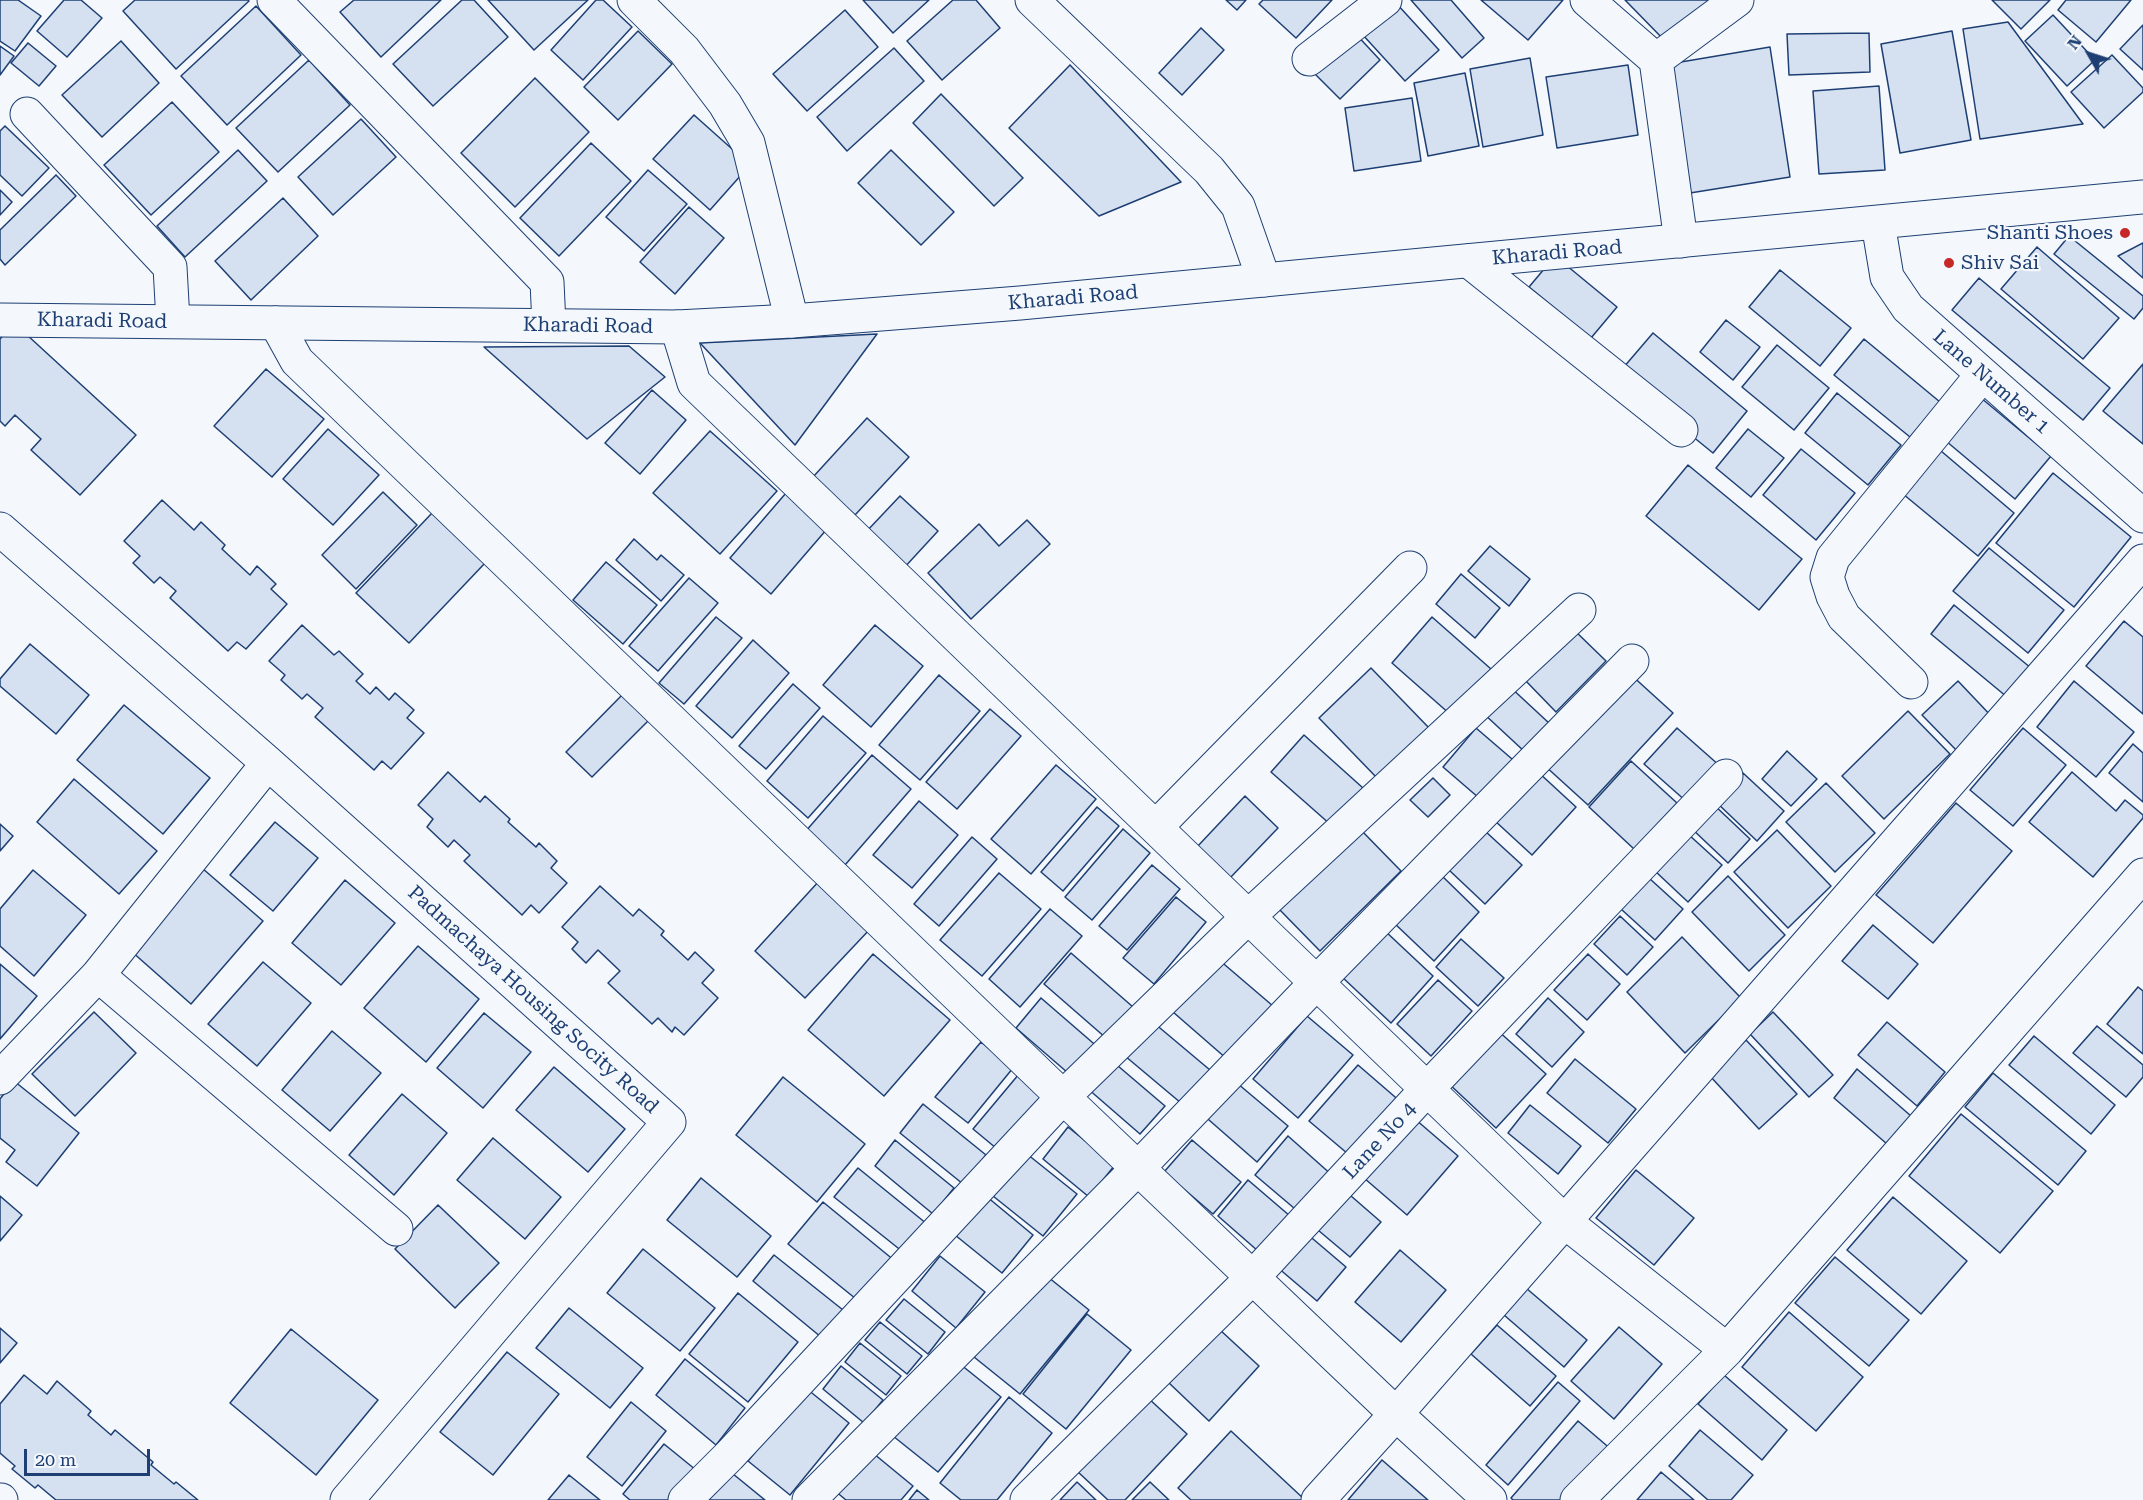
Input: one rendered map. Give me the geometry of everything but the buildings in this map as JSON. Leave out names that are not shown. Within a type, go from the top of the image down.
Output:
[{"type":"street","points":[[274,0],[547,282],[549,325]]},
{"type":"street","points":[[634,0],[684,50],[725,104],[748,143],[792,321]]},
{"type":"street","points":[[1032,0],[1209,170],[1224,188],[1238,206],[1264,280]]},
{"type":"street","points":[[1309,59],[1385,0]]},
{"type":"street","points":[[1587,0],[1656,60],[1681,241]]},
{"type":"street","points":[[1656,60],[1737,0]]},
{"type":"street","points":[[27,114],[170,267],[173,321]]},
{"type":"street","name":"Kharadi Road","points":[[0,320],[677,327],[792,321],[1020,303],[2143,197]]},
{"type":"street","name":"Lane Number 1","points":[[1878,223],[1887,277],[1908,309],[2143,516]]},
{"type":"street","points":[[1469,261],[1681,430]]},
{"type":"street","points":[[276,323],[297,361],[1063,1097],[1396,1414],[1490,1500]]},
{"type":"street","points":[[677,327],[694,383],[1564,1221],[1727,1350]]},
{"type":"street","points":[[1911,682],[1844,617],[1833,596],[1827,577],[1833,558],[1982,375]]},
{"type":"street","name":"Padmachaya Housing Socity Road","points":[[0,529],[268,763],[669,1122],[347,1500]]},
{"type":"street","points":[[1318,1500],[1396,1414],[2143,561]]},
{"type":"street","points":[[1156,827],[1410,568]]},
{"type":"street","points":[[686,1500],[1063,1097],[1248,917],[1579,610]]},
{"type":"street","points":[[809,1500],[1138,1168],[1632,661]]},
{"type":"street","points":[[0,1078],[98,975],[268,763]]},
{"type":"street","name":"Lane No 4","points":[[1027,1500],[1253,1277],[1428,1089],[1726,776]]},
{"type":"street","points":[[1577,1500],[1727,1350],[2143,875]]},
{"type":"street","points":[[98,975],[396,1229]]},
{"type":"place","name":"Shanti Shoes","points":[[2125,233]]},
{"type":"place","name":"Shiv Sai","points":[[1949,263]]}]
